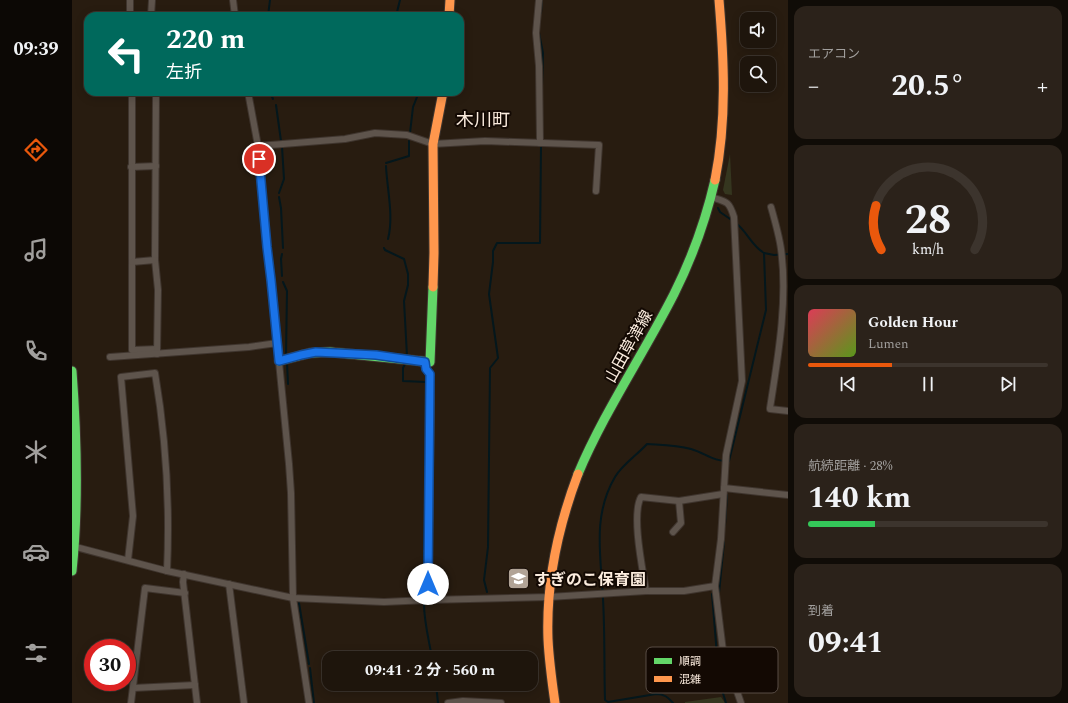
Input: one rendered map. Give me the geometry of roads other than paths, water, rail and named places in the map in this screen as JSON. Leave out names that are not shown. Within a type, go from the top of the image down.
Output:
[{"type":"main road","points":[[449,12],[450,0]]},
{"type":"main road","name":"山田草津線","points":[[555,703],[549,656],[549,597],[563,517],[586,454],[679,283],[698,239],[711,197],[720,158],[723,123],[724,90],[719,0]]},
{"type":"main road","points":[[279,361],[316,352],[376,355],[430,362],[434,260],[433,144],[442,96]]},
{"type":"main road","points":[[72,371],[78,483],[76,547],[72,571]]},
{"type":"street","points":[[130,0],[130,12]]},
{"type":"street","points":[[151,12],[152,0]]},
{"type":"street","points":[[233,0],[234,12]]},
{"type":"street","points":[[539,0],[536,33],[539,66],[540,143]]},
{"type":"street","points":[[132,96],[132,350],[157,352]]},
{"type":"street","points":[[156,96],[157,140],[155,260],[158,290],[157,352]]},
{"type":"street","points":[[249,96],[258,146],[291,493],[293,598],[309,703]]},
{"type":"street","points":[[258,146],[345,139],[375,133],[407,135],[433,144],[485,141],[599,145],[596,191]]},
{"type":"street","points":[[131,167],[156,166]]},
{"type":"street","points":[[711,197],[724,201],[730,205],[734,217],[742,381],[726,455],[721,539],[715,586],[723,647]]},
{"type":"street","points":[[771,207],[781,248],[783,320],[770,409],[788,411]]},
{"type":"street","points":[[132,262],[155,260]]},
{"type":"street","points":[[110,358],[157,352],[277,344]]},
{"type":"street","points":[[425,362],[426,369],[430,374],[428,600]]},
{"type":"street","points":[[128,560],[133,516],[121,376],[155,373],[161,409],[166,473],[169,527],[167,571]]},
{"type":"street","points":[[646,592],[639,545],[638,504],[641,497],[679,501],[724,491],[788,495]]},
{"type":"street","points":[[673,532],[680,523],[679,501]]},
{"type":"street","points":[[76,547],[167,571],[293,598],[384,602],[684,591],[715,586]]},
{"type":"street","points":[[184,574],[184,593],[197,703]]},
{"type":"street","points":[[229,584],[244,703]]},
{"type":"street","points":[[136,663],[145,588],[184,593]]},
{"type":"street","points":[[136,688],[195,685]]},
{"type":"street","points":[[130,703],[132,691]]},
{"type":"street","points":[[738,693],[741,703]]},
{"type":"street","points":[[448,703],[463,701],[500,703]]},
{"type":"waterway","points":[[268,12],[270,0]]},
{"type":"waterway","points":[[397,12],[400,0]]},
{"type":"waterway","points":[[541,13],[542,0]]},
{"type":"waterway","points":[[539,33],[543,53],[542,86]]},
{"type":"waterway","points":[[410,133],[413,107],[417,96]]},
{"type":"waterway","points":[[276,105],[281,141]]},
{"type":"waterway","points":[[386,163],[409,156],[409,141]]},
{"type":"waterway","points":[[487,592],[484,580],[488,547],[490,368],[498,358],[489,294],[493,251],[497,243],[540,243],[541,145]]},
{"type":"waterway","points":[[279,193],[284,179],[282,147]]},
{"type":"waterway","points":[[386,166],[390,212],[390,230],[388,239]]},
{"type":"waterway","points":[[279,197],[283,248]]},
{"type":"waterway","points":[[718,208],[720,212],[733,221]]},
{"type":"waterway","points":[[737,224],[756,247],[764,253]]},
{"type":"waterway","points":[[384,248],[385,250],[404,259],[408,274],[408,285],[404,301],[407,356]]},
{"type":"waterway","points":[[673,703],[666,696],[656,694],[608,702],[605,700],[604,612],[600,552],[603,506],[615,477],[647,444],[669,445],[685,448],[714,459],[729,461],[766,310],[764,253],[774,255],[788,254]]},
{"type":"waterway","points":[[282,254],[282,276]]},
{"type":"waterway","points":[[283,282],[287,291],[286,355]]},
{"type":"waterway","points":[[287,363],[288,384]]},
{"type":"waterway","points":[[405,364],[403,368],[403,381],[426,382],[426,392]]},
{"type":"waterway","points":[[426,395],[426,439]]},
{"type":"waterway","points":[[425,465],[426,442]]},
{"type":"waterway","points":[[425,469],[425,516]]},
{"type":"waterway","points":[[725,525],[727,495],[726,496]]},
{"type":"waterway","points":[[424,549],[425,519]]},
{"type":"waterway","points":[[719,593],[724,542]]},
{"type":"waterway","points":[[424,553],[424,567]]},
{"type":"waterway","points":[[423,595],[424,571]]},
{"type":"waterway","points":[[716,594],[712,594],[716,647]]},
{"type":"waterway","points":[[299,603],[309,664]]},
{"type":"waterway","points":[[424,604],[431,651]]},
{"type":"waterway","points":[[310,668],[314,703]]},
{"type":"waterway","points":[[437,691],[438,703]]},
{"type":"waterway","points":[[723,693],[726,703]]},
{"type":"place","name":"すぎのこ保育園","points":[[519,579]]},
{"type":"district","name":"木川町","points":[[483,120]]}]
